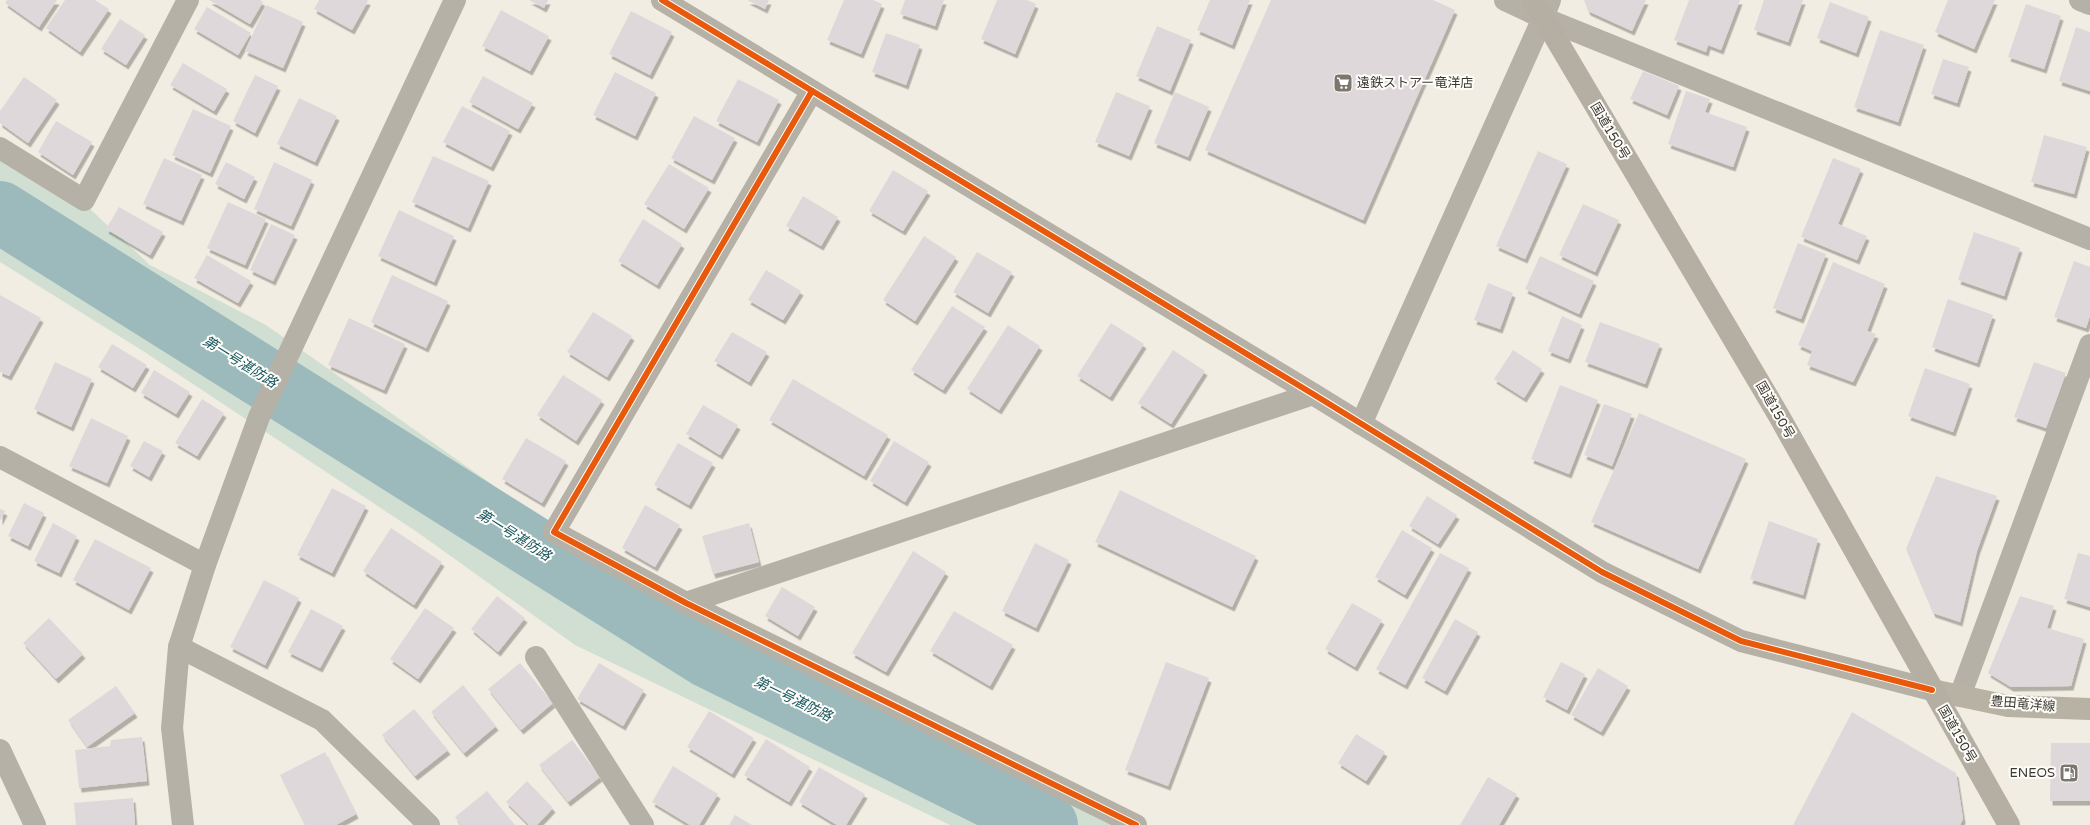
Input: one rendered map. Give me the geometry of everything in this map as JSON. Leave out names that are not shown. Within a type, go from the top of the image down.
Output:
[{"type":"highway","name":"国道150号","points":[[1542,6],[1779,416],[2009,825]]},
{"type":"main road","name":"豊田竜洋線","points":[[1932,690],[2008,706],[2090,709]]},
{"type":"street","points":[[0,148],[84,200],[188,0]]},
{"type":"street","points":[[183,825],[172,728],[179,647],[205,565],[259,417],[285,358],[455,0]]},
{"type":"street","points":[[662,0],[1312,394],[1602,572],[1741,641],[1932,690]]},
{"type":"street","points":[[1505,0],[1542,6],[2090,239]]},
{"type":"street","points":[[2080,0],[2090,4]]},
{"type":"street","points":[[1360,424],[1542,6]]},
{"type":"street","points":[[812,90],[554,532],[686,603],[1136,825]]},
{"type":"street","points":[[1960,696],[2090,345]]},
{"type":"street","points":[[686,603],[1312,394]]},
{"type":"street","points":[[0,457],[205,565]]},
{"type":"street","points":[[179,647],[322,720],[429,825]]},
{"type":"street","points":[[536,657],[643,825]]},
{"type":"street","points":[[0,750],[35,825]]},
{"type":"green space","points":[[0,148],[74,194],[150,265],[266,325],[578,545],[1137,825],[950,825],[575,645],[417,532],[143,351],[0,262]]},
{"type":"building","points":[[7,0],[57,0],[39,27],[5,3]]},
{"type":"building","points":[[65,0],[95,0],[109,9],[80,52],[46,28]]},
{"type":"building","points":[[209,0],[260,0],[263,2],[250,24]]},
{"type":"building","points":[[319,0],[368,1],[352,30],[314,9]]},
{"type":"building","points":[[529,0],[548,0],[544,8]]},
{"type":"building","points":[[747,0],[769,0],[765,9]]},
{"type":"building","points":[[844,0],[873,0],[882,4],[861,54],[827,40]]},
{"type":"building","points":[[905,0],[944,0],[935,26],[900,14]]},
{"type":"building","points":[[997,0],[1027,0],[1036,4],[1015,54],[981,39]]},
{"type":"building","points":[[1210,0],[1250,0],[1232,45],[1197,30]]},
{"type":"building","points":[[1271,0],[1433,0],[1455,10],[1363,220],[1205,150]]},
{"type":"building","points":[[1584,0],[1646,0],[1632,31],[1588,11]]},
{"type":"building","points":[[1689,0],[1740,0],[1721,50],[1708,45],[1706,52],[1674,40]]},
{"type":"building","points":[[1764,0],[1803,0],[1788,42],[1754,30]]},
{"type":"building","points":[[1948,0],[1995,0],[1974,49],[1935,32]]},
{"type":"building","points":[[1830,2],[1869,17],[1856,53],[1817,38]]},
{"type":"building","points":[[2026,4],[2061,16],[2044,69],[2008,57]]},
{"type":"building","points":[[266,5],[303,22],[283,68],[245,51]]},
{"type":"building","points":[[207,7],[251,33],[238,55],[194,29]]},
{"type":"building","points":[[501,10],[549,36],[530,71],[482,46]]},
{"type":"building","points":[[631,11],[672,32],[650,75],[609,54]]},
{"type":"building","points":[[120,19],[145,35],[126,65],[101,49]]},
{"type":"building","points":[[1157,26],[1191,40],[1170,91],[1136,76]]},
{"type":"building","points":[[2076,27],[2090,32],[2090,91],[2059,81]]},
{"type":"building","points":[[1880,30],[1924,45],[1898,122],[1854,107]]},
{"type":"building","points":[[886,33],[920,45],[906,85],[872,72]]},
{"type":"building","points":[[1943,59],[1969,67],[1957,103],[1931,94]]},
{"type":"building","points":[[183,63],[227,89],[214,111],[170,85]]},
{"type":"building","points":[[1643,71],[1679,86],[1667,115],[1630,99]]},
{"type":"building","points":[[615,72],[656,93],[635,136],[593,115]]},
{"type":"building","points":[[255,75],[278,86],[255,133],[233,121]]},
{"type":"building","points":[[483,76],[533,103],[518,129],[469,102]]},
{"type":"building","points":[[24,77],[57,100],[28,143],[0,123],[0,111]]},
{"type":"building","points":[[738,79],[779,100],[757,142],[716,121]]},
{"type":"building","points":[[1686,91],[1710,99],[1705,112],[1747,127],[1733,167],[1668,144]]},
{"type":"building","points":[[1116,92],[1150,106],[1129,156],[1095,142]]},
{"type":"building","points":[[1175,92],[1209,107],[1188,157],[1154,143]]},
{"type":"building","points":[[299,98],[337,116],[315,162],[277,144]]},
{"type":"building","points":[[462,106],[510,131],[491,167],[443,142]]},
{"type":"building","points":[[193,109],[231,126],[210,173],[172,155]]},
{"type":"building","points":[[694,116],[735,138],[712,180],[671,158]]},
{"type":"building","points":[[56,121],[92,142],[73,175],[38,152]]},
{"type":"building","points":[[2044,135],[2087,147],[2074,194],[2031,182]]},
{"type":"building","points":[[1538,151],[1567,164],[1525,259],[1496,246]]},
{"type":"building","points":[[433,156],[489,181],[468,228],[412,202]]},
{"type":"building","points":[[164,158],[202,175],[181,221],[143,204]]},
{"type":"building","points":[[1833,158],[1861,169],[1838,224],[1867,236],[1857,260],[1801,237]]},
{"type":"building","points":[[226,162],[255,177],[244,199],[215,184]]},
{"type":"building","points":[[274,162],[312,180],[291,226],[254,209]]},
{"type":"building","points":[[669,164],[709,188],[684,229],[644,204]]},
{"type":"building","points":[[893,170],[928,191],[903,231],[869,211]]},
{"type":"building","points":[[803,196],[838,217],[821,246],[786,226]]},
{"type":"building","points":[[228,202],[266,219],[245,265],[207,248]]},
{"type":"building","points":[[1583,204],[1619,220],[1595,272],[1559,255]]},
{"type":"building","points":[[119,207],[163,232],[150,255],[106,229]]},
{"type":"building","points":[[399,210],[454,236],[434,282],[378,256]]},
{"type":"building","points":[[643,219],[682,244],[657,285],[618,261]]},
{"type":"building","points":[[271,224],[295,235],[273,281],[250,270]]},
{"type":"building","points":[[1974,232],[2020,248],[2004,296],[1958,280]]},
{"type":"building","points":[[924,236],[956,257],[915,321],[883,300]]},
{"type":"building","points":[[1798,243],[1826,254],[1801,319],[1773,308]]},
{"type":"building","points":[[977,252],[1012,272],[988,313],[953,292]]},
{"type":"building","points":[[207,255],[251,281],[238,303],[194,278]]},
{"type":"building","points":[[1540,256],[1594,281],[1579,314],[1525,289]]},
{"type":"building","points":[[2074,261],[2090,267],[2090,316],[2086,328],[2054,317]]},
{"type":"building","points":[[1833,262],[1885,284],[1867,331],[1876,334],[1853,382],[1807,365],[1812,351],[1798,345]]},
{"type":"building","points":[[766,270],[801,291],[783,320],[748,300]]},
{"type":"building","points":[[392,275],[448,301],[426,348],[371,322]]},
{"type":"building","points":[[1488,283],[1513,293],[1500,329],[1474,320]]},
{"type":"building","points":[[0,295],[41,318],[9,376],[0,372]]},
{"type":"building","points":[[1948,299],[1993,315],[1977,363],[1932,347]]},
{"type":"building","points":[[952,306],[985,327],[943,390],[911,370]]},
{"type":"building","points":[[593,312],[632,336],[607,377],[567,352]]},
{"type":"building","points":[[1562,316],[1582,325],[1568,359],[1548,351]]},
{"type":"building","points":[[349,318],[405,344],[384,390],[328,365]]},
{"type":"building","points":[[1600,322],[1660,344],[1645,384],[1585,362]]},
{"type":"building","points":[[1111,323],[1144,344],[1110,397],[1077,376]]},
{"type":"building","points":[[1008,325],[1040,346],[999,410],[967,389]]},
{"type":"building","points":[[732,332],[767,352],[749,382],[714,361]]},
{"type":"building","points":[[112,344],[147,365],[133,388],[98,367]]},
{"type":"building","points":[[1173,350],[1205,371],[1171,424],[1138,403]]},
{"type":"building","points":[[1513,350],[1542,369],[1524,398],[1494,379]]},
{"type":"building","points":[[55,362],[92,379],[71,427],[34,409]]},
{"type":"building","points":[[2034,362],[2066,373],[2046,428],[2014,417]]},
{"type":"building","points":[[1925,368],[1970,384],[1953,432],[1908,416]]},
{"type":"building","points":[[154,370],[190,392],[176,414],[141,393]]},
{"type":"building","points":[[563,375],[602,400],[576,441],[537,415]]},
{"type":"building","points":[[793,379],[888,435],[864,476],[769,420]]},
{"type":"building","points":[[1560,385],[1598,400],[1569,474],[1531,459]]},
{"type":"building","points":[[202,399],[224,413],[197,456],[175,443]]},
{"type":"building","points":[[1604,404],[1632,414],[1612,466],[1584,455]]},
{"type":"building","points":[[703,405],[738,425],[720,455],[686,434]]},
{"type":"building","points":[[1639,413],[1746,459],[1698,569],[1591,522]]},
{"type":"building","points":[[91,418],[128,436],[107,483],[69,466]]},
{"type":"building","points":[[526,438],[566,461],[542,503],[502,479]]},
{"type":"building","points":[[144,441],[163,451],[149,477],[130,466]]},
{"type":"building","points":[[894,441],[929,462],[905,502],[870,481]]},
{"type":"building","points":[[678,443],[713,463],[689,505],[654,485]]},
{"type":"building","points":[[1936,476],[1997,496],[1977,551],[1960,622],[1933,613],[1906,549]]},
{"type":"building","points":[[332,488],[366,506],[332,573],[297,555]]},
{"type":"building","points":[[1120,490],[1256,556],[1232,607],[1095,542]]},
{"type":"building","points":[[1427,496],[1457,515],[1438,544],[1409,526]]},
{"type":"building","points":[[24,503],[44,513],[28,546],[8,536]]},
{"type":"building","points":[[645,505],[680,525],[655,567],[622,548]]},
{"type":"building","points":[[0,509],[5,511],[0,521]]},
{"type":"building","points":[[1769,521],[1818,539],[1803,595],[1750,579]]},
{"type":"building","points":[[53,523],[77,536],[59,573],[34,561]]},
{"type":"building","points":[[749,523],[759,562],[713,574],[702,536]]},
{"type":"building","points":[[391,528],[442,562],[414,605],[363,571]]},
{"type":"building","points":[[1402,530],[1432,548],[1405,595],[1375,577]]},
{"type":"building","points":[[95,539],[151,568],[129,610],[73,580]]},
{"type":"building","points":[[1035,543],[1069,560],[1036,628],[1002,611]]},
{"type":"building","points":[[913,551],[946,572],[886,672],[852,653]]},
{"type":"building","points":[[1440,553],[1469,568],[1405,685],[1376,669]]},
{"type":"building","points":[[2078,553],[2090,556],[2090,607],[2064,599]]},
{"type":"building","points":[[264,580],[299,598],[265,665],[230,647]]},
{"type":"building","points":[[782,587],[815,607],[798,636],[765,616]]},
{"type":"building","points":[[497,596],[525,618],[498,652],[471,629]]},
{"type":"building","points":[[2020,596],[2054,606],[2047,628],[2084,639],[2071,686],[2011,687],[1988,673]]},
{"type":"building","points":[[1352,603],[1382,620],[1355,667],[1325,649]]},
{"type":"building","points":[[425,608],[454,628],[418,679],[390,659]]},
{"type":"building","points":[[311,609],[343,626],[320,668],[288,652]]},
{"type":"building","points":[[954,611],[1013,645],[990,686],[930,651]]},
{"type":"building","points":[[49,618],[83,654],[56,679],[23,643]]},
{"type":"building","points":[[1455,619],[1478,632],[1445,691],[1422,678]]},
{"type":"building","points":[[1166,662],[1209,678],[1168,786],[1125,770]]},
{"type":"building","points":[[1561,662],[1585,674],[1567,710],[1543,697]]},
{"type":"building","points":[[520,663],[553,703],[521,730],[488,689]]},
{"type":"building","points":[[599,663],[644,690],[623,726],[577,699]]},
{"type":"building","points":[[1598,668],[1628,686],[1601,732],[1571,715]]},
{"type":"building","points":[[463,685],[496,726],[464,753],[431,712]]},
{"type":"building","points":[[116,686],[135,713],[87,747],[68,720]]},
{"type":"building","points":[[414,709],[448,750],[415,776],[382,735]]},
{"type":"building","points":[[709,711],[754,738],[732,774],[687,747]]},
{"type":"building","points":[[1852,712],[1956,773],[1963,819],[1960,825],[1793,825]]},
{"type":"building","points":[[1356,734],[1385,752],[1366,781],[1338,763]]},
{"type":"building","points":[[142,737],[147,781],[79,788],[75,750],[110,746],[111,740]]},
{"type":"building","points":[[766,739],[810,767],[789,802],[744,775]]},
{"type":"building","points":[[572,740],[600,777],[568,802],[539,765]]},
{"type":"building","points":[[2051,743],[2090,743],[2090,801],[2050,801]]},
{"type":"building","points":[[325,752],[356,814],[336,825],[305,825],[280,775]]},
{"type":"building","points":[[673,766],[718,794],[699,825],[690,825],[652,802]]},
{"type":"building","points":[[819,767],[865,794],[846,825],[837,825],[799,802]]},
{"type":"building","points":[[1488,777],[1517,794],[1499,825],[1460,825]]},
{"type":"building","points":[[527,781],[553,808],[537,825],[529,825],[506,802]]},
{"type":"building","points":[[487,791],[515,825],[461,825],[455,817]]},
{"type":"building","points":[[133,798],[135,825],[76,825],[74,803]]},
{"type":"building","points":[[735,815],[752,825],[729,825]]},
{"type":"waterway","name":"第一号湛防路","points":[[0,212],[708,657],[1047,825]]},
{"type":"cycle path","points":[[662,0],[1313,394],[1602,572],[1741,641],[1932,690]]},
{"type":"cycle path","points":[[812,91],[554,532],[686,603],[1136,825]]},
{"type":"place","name":"遠鉄ストアー竜洋店","points":[[1343,83]]},
{"type":"place","name":"ENEOS","points":[[2069,773]]}]
